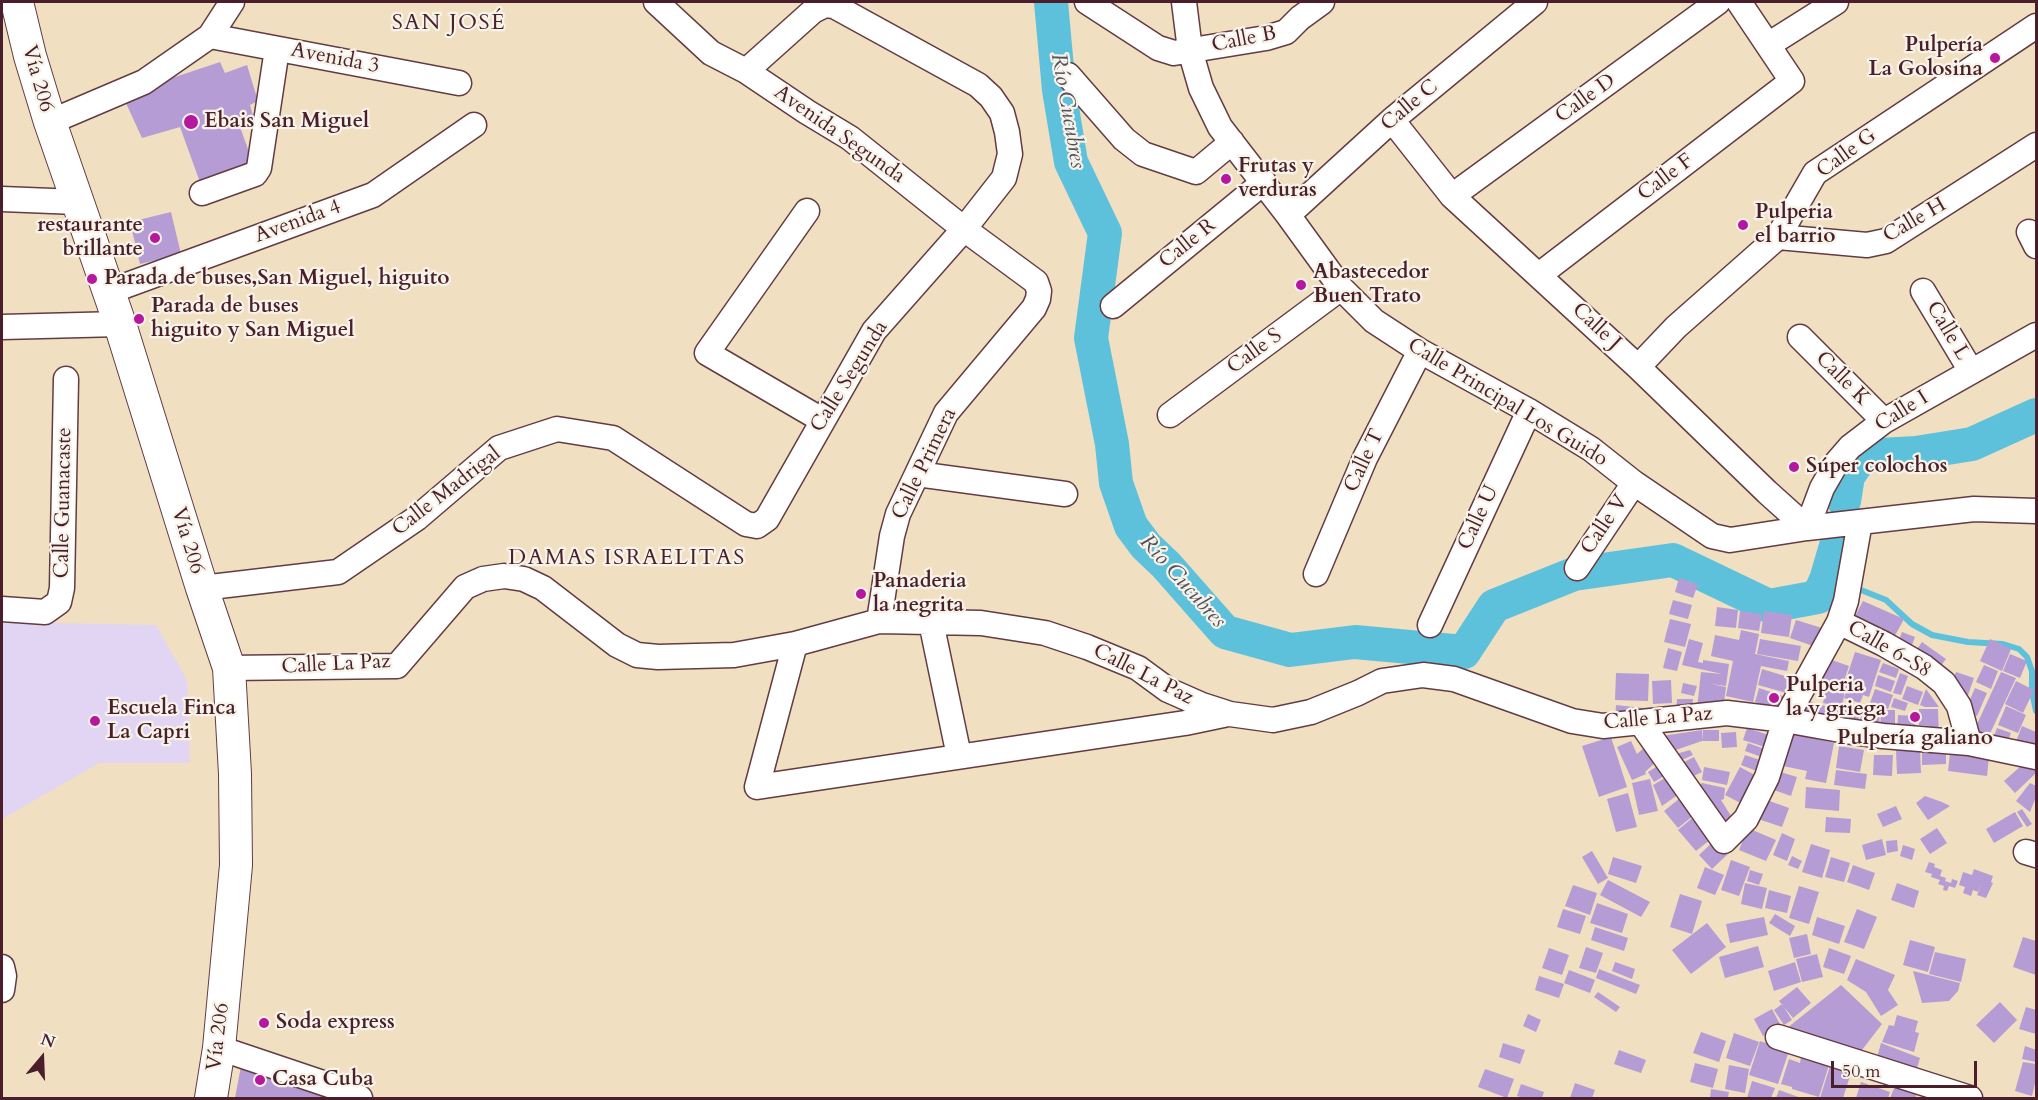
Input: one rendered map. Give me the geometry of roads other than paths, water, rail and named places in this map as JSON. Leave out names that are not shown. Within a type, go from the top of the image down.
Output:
[{"type":"main road","name":"Vía 206","points":[[17,2],[50,122],[120,324],[229,668],[235,774],[236,865],[219,1048],[211,1098]]},
{"type":"street","points":[[50,122],[144,82],[210,36],[232,2]]},
{"type":"street","name":"Avenida Segunda","points":[[656,2],[711,53],[746,71],[850,138],[964,229],[1036,282],[1039,291],[1038,299]]},
{"type":"street","name":"Calle B","points":[[1087,2],[1158,48],[1174,53],[1266,38],[1286,32],[1322,2]]},
{"type":"street","name":"Calle Principal Los Guido","points":[[1184,2],[1190,50],[1201,88],[1220,128],[1264,182],[1341,288],[1374,321],[1420,351],[1529,411],[1591,449],[1634,483],[1712,536],[1730,540],[1807,528],[1974,510],[2037,511]]},
{"type":"street","name":"Calle C","points":[[1288,214],[1392,120],[1535,2]]},
{"type":"street","name":"Calle D","points":[[1452,196],[1718,2]]},
{"type":"street","points":[[1739,2],[1768,45],[1831,3]]},
{"type":"street","name":"Calle Segunda","points":[[746,71],[813,11],[825,5],[834,6],[978,85],[992,97],[1002,113],[1010,154],[1004,178],[964,229],[874,331],[767,519],[758,526],[746,524]]},
{"type":"street","name":"Calle G","points":[[1638,367],[1676,327],[1778,237],[1815,173],[2037,26]]},
{"type":"street","name":"Avenida 3","points":[[210,36],[459,83]]},
{"type":"street","name":"Calle F","points":[[1539,275],[1792,81],[1768,45]]},
{"type":"street","points":[[202,193],[255,174],[259,168],[277,49]]},
{"type":"street","points":[[1068,75],[1124,140],[1143,154],[1196,172],[1232,142]]},
{"type":"street","name":"Calle J","points":[[1392,120],[1452,196],[1638,367],[1807,528]]},
{"type":"street","name":"Avenida 4","points":[[108,292],[373,195],[474,125]]},
{"type":"street","name":"Calle H","points":[[1778,237],[1867,245],[1886,241],[2037,145]]},
{"type":"street","name":"Calle R","points":[[1113,306],[1264,182]]},
{"type":"street","points":[[2,199],[77,202]]},
{"type":"street","points":[[807,211],[707,353],[822,420]]},
{"type":"street","name":"Calle S","points":[[1170,415],[1341,288]]},
{"type":"street","name":"Calle L","points":[[1923,291],[1971,371]]},
{"type":"street","name":"Calle Primera","points":[[879,621],[892,536],[898,514],[946,412],[1034,308],[1038,299]]},
{"type":"street","points":[[2,327],[120,324]]},
{"type":"street","name":"Calle I","points":[[1807,528],[1822,488],[1837,462],[1850,447],[1884,421],[2037,335]]},
{"type":"street","name":"Calle K","points":[[1800,337],[1884,421]]},
{"type":"street","name":"Calle T","points":[[1316,574],[1365,458],[1420,351]]},
{"type":"street","name":"Calle Guanacaste","points":[[2,609],[45,612],[59,602],[62,588],[66,379]]},
{"type":"street","name":"Calle U","points":[[1430,625],[1529,411]]},
{"type":"street","name":"Calle Madrigal","points":[[202,588],[338,572],[417,518],[499,448],[557,429],[613,438],[746,524]]},
{"type":"street","points":[[917,474],[1065,494]]},
{"type":"street","name":"Calle V","points":[[1577,568],[1634,483]]},
{"type":"street","points":[[1641,723],[1724,841],[1746,819],[1767,777],[1785,720],[1839,622],[1846,601],[1860,522]]},
{"type":"street","name":"Calle La Paz","points":[[229,668],[397,666],[465,587],[483,579],[504,576],[524,579],[543,588],[617,645],[637,655],[658,657],[734,655],[795,644],[879,621],[981,623],[1045,633],[1087,647],[1138,669],[1168,690],[1202,705],[1230,714],[1273,720],[1311,712],[1382,681],[1423,675],[1454,679],[1572,722],[1603,726],[1720,713],[1785,720],[1883,736],[1969,743],[2037,757]]},
{"type":"street","points":[[931,622],[959,756]]},
{"type":"street","name":"Calle 6-S8","points":[[1839,622],[1914,661],[1944,683],[1959,706],[1969,743]]},
{"type":"street","points":[[795,644],[757,788],[1185,723],[1230,714]]},
{"type":"street","points":[[2,967],[4,976],[2,990]]},
{"type":"street","points":[[1778,1037],[1970,1098]]},
{"type":"street","points":[[219,1048],[338,1088],[360,1098]]},
{"type":"waterway","name":"Río Cucubres","points":[[1051,2],[1059,90],[1071,162],[1105,233],[1091,338],[1112,444],[1116,483],[1131,526],[1146,546],[1166,565],[1225,632],[1290,650],[1355,642],[1464,652],[1494,606],[1574,574],[1673,560],[1769,606],[1818,597],[1826,580],[1836,546]]},
{"type":"waterway","name":"Río Cucubres","points":[[1844,501],[1848,476],[1862,456],[1916,453],[1972,444],[2036,415]]},
{"type":"waterway","points":[[1826,580],[1842,583]]},
{"type":"waterway","points":[[1861,590],[1886,600],[1912,624],[1932,635],[1968,642],[2003,644],[2019,649],[2027,657],[2032,671],[2032,692],[2036,711]]},
{"type":"place","name":"Pulpería La Golosina","points":[[1995,58]]},
{"type":"place","name":"Ebais San Miguel","points":[[191,122]]},
{"type":"place","name":"Frutas y verduras","points":[[1226,179]]},
{"type":"place","name":"Pulperia el barrio","points":[[1743,225]]},
{"type":"place","name":"restaurante brillante","points":[[155,238]]},
{"type":"place","name":"Parada de buses,San Miguel, higuito","points":[[92,279]]},
{"type":"place","name":"Abastecedor Buen Trato","points":[[1301,285]]},
{"type":"place","name":"Parada de buses higuito y San Miguel","points":[[139,319]]},
{"type":"place","name":"Súper colochos","points":[[1794,467]]},
{"type":"place","name":"Panaderia la negrita","points":[[861,594]]},
{"type":"place","name":"Pulperia la y griega","points":[[1774,698]]},
{"type":"place","name":"Pulpería galiano","points":[[1915,717]]},
{"type":"place","name":"Escuela Finca La Capri","points":[[95,721]]},
{"type":"place","name":"Soda express","points":[[264,1023]]},
{"type":"place","name":"Casa Cuba","points":[[260,1080]]},
{"type":"district","name":"SAN JOSÉ","points":[[449,24]]},
{"type":"district","name":"DAMAS ISRAELITAS","points":[[627,559]]}]
